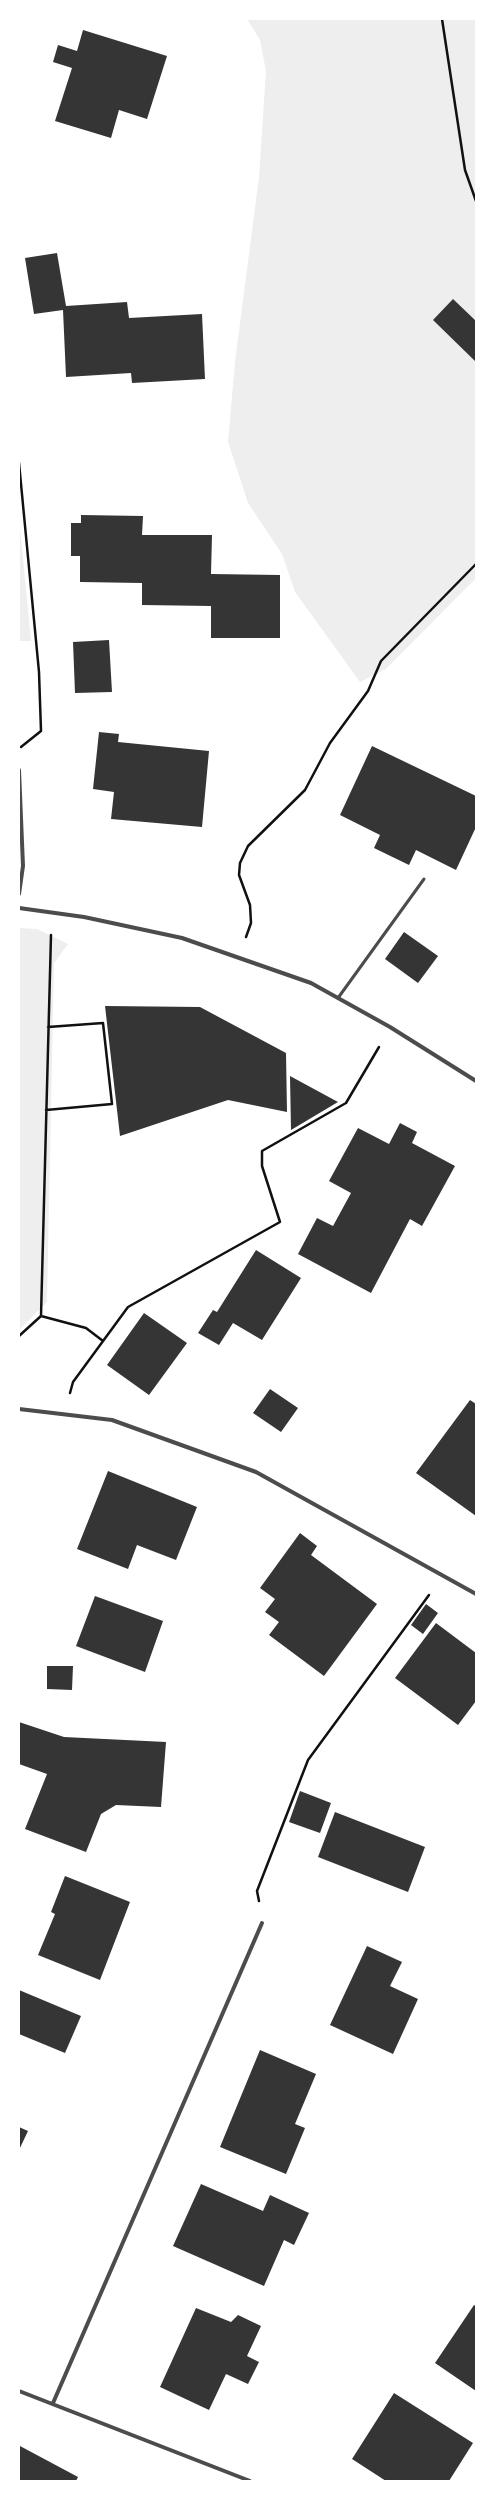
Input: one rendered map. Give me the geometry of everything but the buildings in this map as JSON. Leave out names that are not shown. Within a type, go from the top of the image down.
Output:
[{"type":"street","points":[[19,770],[23,866],[19,894]]},
{"type":"street","points":[[19,908],[84,917],[182,938],[311,983],[390,1027],[476,1080]]},
{"type":"street","points":[[19,1409],[112,1420],[256,1472],[476,1594]]},
{"type":"street","points":[[53,2403],[262,1923]]},
{"type":"street","points":[[19,2391],[250,2481]]},
{"type":"lane","points":[[338,998],[424,879]]},
{"type":"path","points":[[442,19],[464,170],[476,201]]},
{"type":"path","points":[[19,463],[39,672],[41,731],[19,749]]},
{"type":"path","points":[[237,958],[251,923],[250,905],[239,875],[240,863],[248,846],[305,790],[330,742],[368,692],[381,662],[476,564]]},
{"type":"path","points":[[19,1336],[41,1316],[52,912]]},
{"type":"path","points":[[46,1110],[112,1104],[103,1023],[48,1027]]},
{"type":"path","points":[[73,1382],[128,1307],[280,1222],[262,1166],[262,1152],[346,1103],[390,1027]]},
{"type":"path","points":[[41,1316],[86,1328],[104,1341]]},
{"type":"path","points":[[262,1923],[257,1891],[308,1760],[442,1576]]},
{"type":"shaded area","points":[[247,19],[476,19],[476,578],[386,669],[360,682],[295,592],[282,554],[248,503],[228,442],[235,362],[259,177],[266,71],[260,40]]},
{"type":"shaded area","points":[[19,517],[31,641],[19,641]]},
{"type":"shaded area","points":[[19,928],[37,929],[68,944],[54,963],[47,1302],[19,1330]]}]
